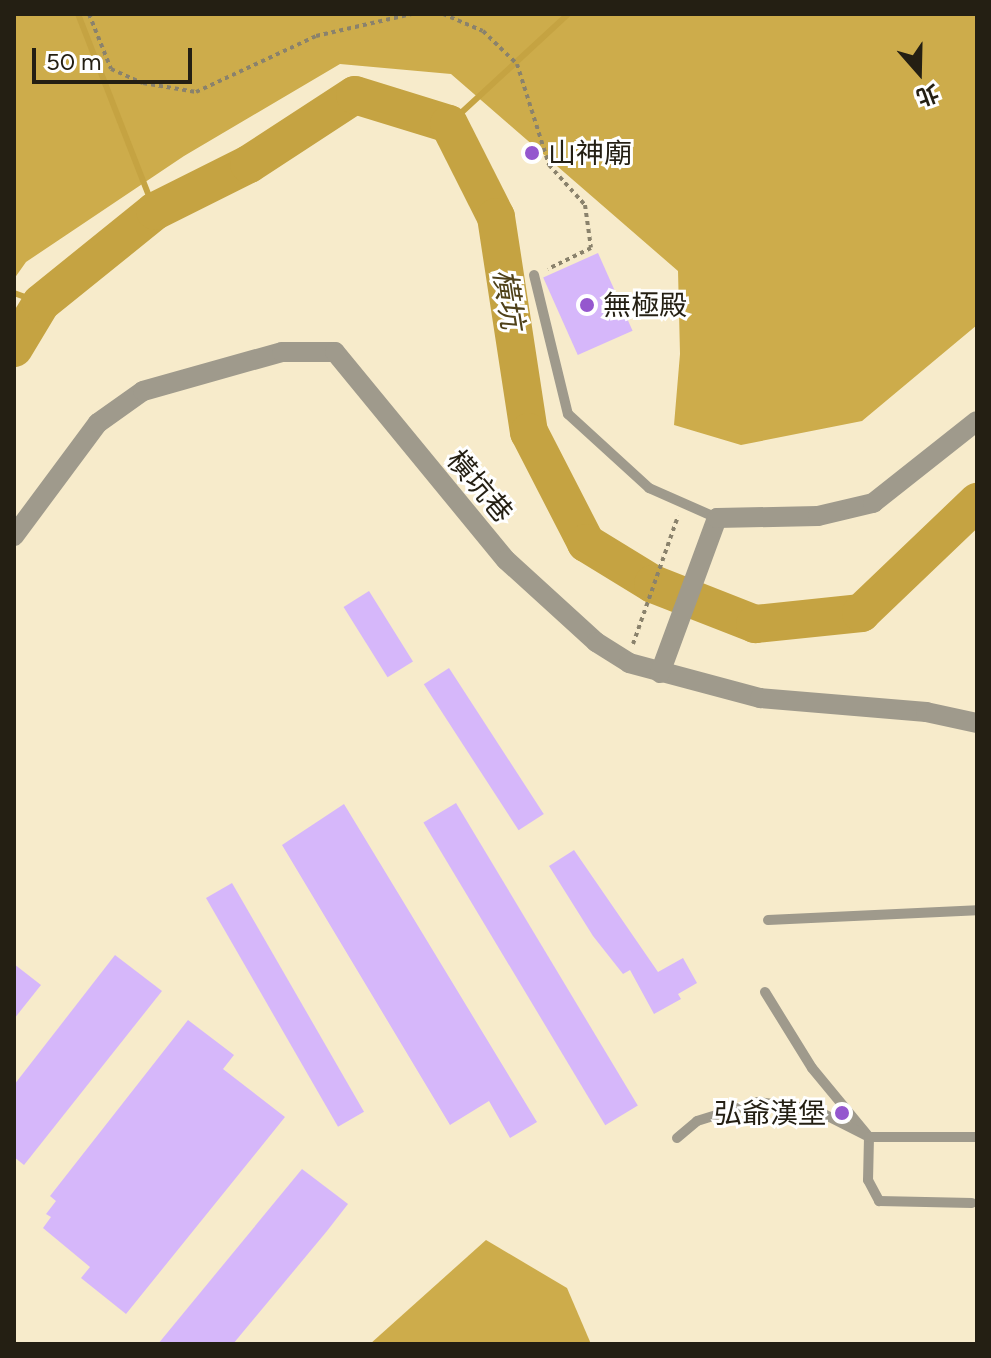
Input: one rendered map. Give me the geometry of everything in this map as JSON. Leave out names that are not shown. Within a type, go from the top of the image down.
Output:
[{"type":"street","name":"橫坑巷","points":[[14,536],[98,423],[143,391],[282,352],[335,352],[506,560],[596,642],[660,673],[760,698],[926,712],[977,723]]},
{"type":"street","points":[[660,673],[717,518],[818,516],[873,503],[977,421]]},
{"type":"lane","points":[[534,275],[568,414],[649,488],[717,518]]},
{"type":"lane","points":[[768,920],[977,910]]},
{"type":"lane","points":[[765,992],[812,1068],[869,1137],[868,1180],[879,1201],[972,1203]]},
{"type":"lane","points":[[677,1138],[697,1121],[758,1102],[814,1109],[869,1137],[977,1137]]},
{"type":"path","points":[[89,14],[111,69],[143,83],[196,92],[316,36],[411,14]]},
{"type":"path","points":[[443,14],[483,31],[517,64],[549,165],[585,205],[591,248],[534,275]]},
{"type":"path","points":[[628,659],[683,503]]},
{"type":"shaded area","points":[[14,14],[977,14],[977,325],[862,421],[741,445],[674,425],[680,354],[678,271],[451,74],[340,64],[184,156],[26,262],[14,279]]},
{"type":"shaded area","points":[[486,1240],[567,1288],[591,1344],[370,1344]]},
{"type":"building","name":"無極殿","points":[[598,253],[633,331],[578,355],[543,277]]},
{"type":"building","points":[[369,591],[413,661],[388,677],[344,607]]},
{"type":"building","points":[[449,668],[544,814],[519,830],[424,684]]},
{"type":"building","points":[[456,803],[638,1106],[605,1125],[423,823]]},
{"type":"building","points":[[344,804],[537,1122],[510,1138],[489,1101],[450,1125],[282,845]]},
{"type":"building","points":[[574,850],[658,972],[683,958],[697,983],[678,994],[681,999],[654,1014],[630,970],[623,974],[593,936],[549,866]]},
{"type":"building","points":[[232,883],[364,1112],[338,1127],[206,898]]},
{"type":"building","points":[[115,955],[162,991],[24,1165],[14,1157],[14,1085]]},
{"type":"building","points":[[14,964],[41,985],[14,1019]]},
{"type":"building","points":[[188,1020],[234,1055],[223,1069],[285,1117],[126,1314],[81,1278],[90,1267],[43,1228],[51,1217],[46,1214],[56,1201],[50,1196]]},
{"type":"building","points":[[302,1169],[348,1204],[327,1231],[233,1344],[158,1344]]},
{"type":"waterway","points":[[78,14],[155,211]]},
{"type":"waterway","points":[[449,124],[568,14]]},
{"type":"waterway","name":"橫坑","points":[[14,348],[41,303],[155,211],[249,164],[355,95],[449,124],[496,217],[529,432],[586,543],[653,584],[755,624],[861,613],[977,502]]},
{"type":"waterway","points":[[14,293],[41,303]]},
{"type":"place","name":"山神廟","points":[[532,153]]},
{"type":"place","name":"無極殿","points":[[587,305]]},
{"type":"place","name":"弘爺漢堡","points":[[842,1113]]}]
